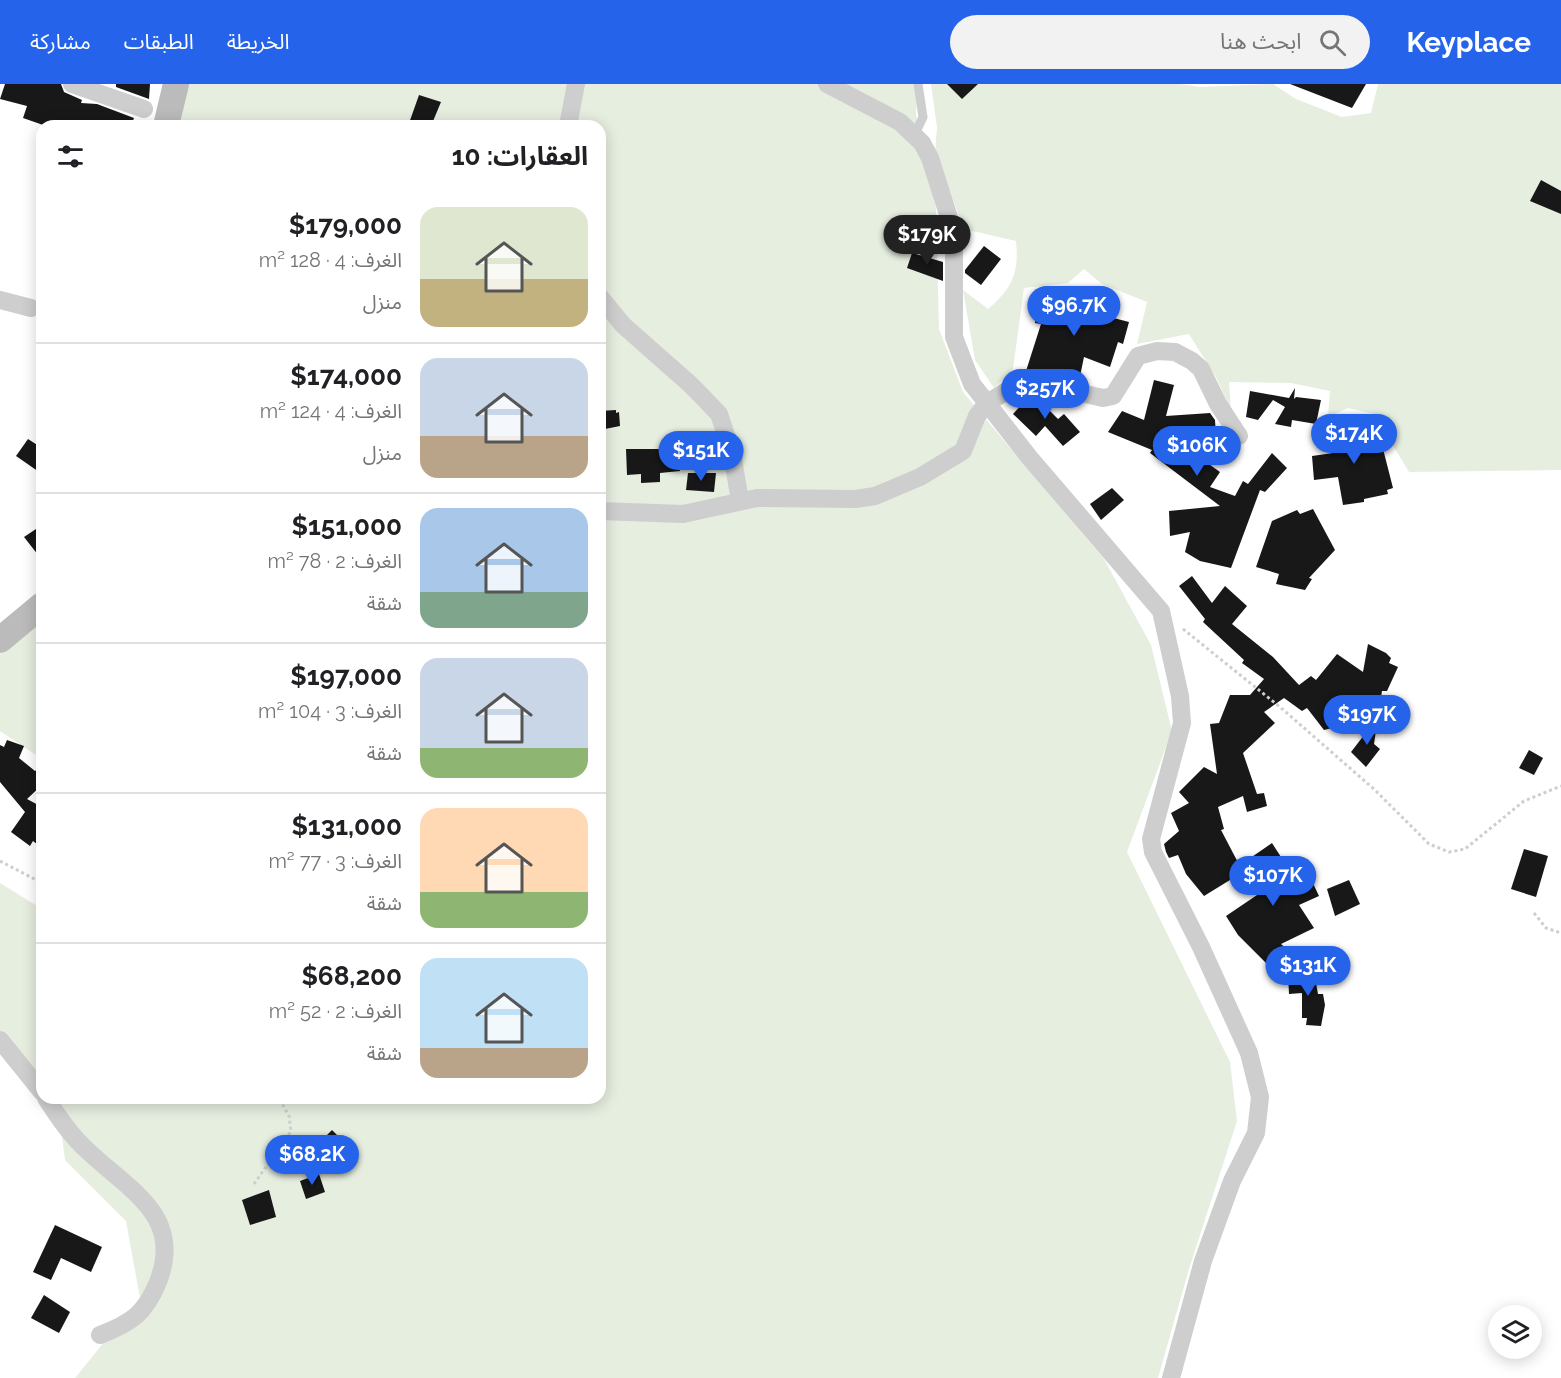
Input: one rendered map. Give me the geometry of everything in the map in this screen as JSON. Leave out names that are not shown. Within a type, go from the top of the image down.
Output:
[{"type":"street","points":[[72,84],[144,109]]},
{"type":"street","points":[[167,120],[176,84]]},
{"type":"street","points":[[569,120],[576,84]]},
{"type":"street","points":[[827,84],[900,122],[915,134],[930,158],[954,234],[952,324],[957,349],[972,384],[1161,611],[1180,696],[1182,723],[1151,839],[1153,852],[1201,947],[1244,1042],[1260,1097],[1256,1133],[1233,1181],[1206,1251],[1171,1378]]},
{"type":"street","points":[[0,300],[31,308]]},
{"type":"street","points":[[606,304],[623,325],[719,414],[732,453],[740,501]]},
{"type":"street","points":[[606,511],[683,514],[740,501],[774,497],[855,499],[897,488],[963,452],[977,416],[987,403],[1020,382],[1034,382],[1103,398],[1113,396],[1138,356],[1156,351],[1175,352],[1201,369],[1218,404],[1239,436]]},
{"type":"street","points":[[0,640],[36,610]]},
{"type":"street","points":[[0,1040],[36,1085]]},
{"type":"street","points":[[50,1104],[64,1126],[154,1211],[166,1246],[164,1265],[148,1303],[125,1325],[100,1335]]},
{"type":"lane","points":[[915,134],[923,117],[918,84]]},
{"type":"path","points":[[1161,611],[1280,706],[1375,790],[1429,844],[1449,852],[1465,849],[1524,801],[1561,786]]},
{"type":"path","points":[[0,861],[36,880]]},
{"type":"path","points":[[1534,913],[1546,928],[1561,933]]},
{"type":"path","points":[[254,1184],[286,1142],[291,1131],[289,1116],[282,1104]]},
{"type":"shaded area","points":[[188,84],[917,84],[916,115],[936,208],[939,329],[963,392],[1104,559],[1151,645],[1172,731],[1127,852],[1230,1062],[1237,1121],[1189,1269],[1158,1378],[75,1378],[140,1298],[126,1221],[65,1160],[58,1104],[606,1104],[606,120],[181,120]]},
{"type":"shaded area","points":[[931,84],[1180,84],[1200,87],[1273,84],[1296,99],[1342,117],[1371,113],[1378,84],[1561,84],[1561,470],[1409,472],[1374,414],[1348,408],[1328,417],[1330,391],[1291,383],[1229,382],[1231,411],[1217,379],[1189,334],[1137,344],[1147,302],[1102,284],[1084,269],[1068,283],[1024,288],[1013,369],[994,388],[975,360],[963,290],[988,309],[997,301],[1009,286],[1015,271],[1016,241],[964,229],[935,152],[937,128]]},
{"type":"shaded area","points":[[36,622],[36,755],[0,731],[0,654]]},
{"type":"shaded area","points":[[0,883],[36,905],[36,1074],[0,1033]]},
{"type":"building","points":[[5,84],[61,84],[64,92],[82,100],[81,103],[97,104],[134,118],[133,120],[36,120],[36,123],[23,118],[27,106],[0,99]]},
{"type":"building","points":[[116,84],[150,84],[149,99],[116,87]]},
{"type":"building","points":[[947,84],[978,84],[962,99]]},
{"type":"building","points":[[1290,84],[1366,84],[1352,108]]},
{"type":"building","points":[[419,95],[441,102],[434,120],[410,120]]},
{"type":"building","points":[[1541,180],[1561,191],[1561,214],[1530,201]]},
{"type":"building","points":[[984,246],[1001,259],[981,285],[965,273],[965,270]]},
{"type":"building","points":[[912,253],[943,262],[943,281],[907,268]]},
{"type":"building","points":[[1039,295],[1088,302],[1088,299],[1109,304],[1106,316],[1129,322],[1123,344],[1118,342],[1110,367],[1084,357],[1079,381],[1026,371],[1041,324],[1035,323]]},
{"type":"building","points":[[1154,380],[1174,385],[1166,416],[1210,413],[1215,420],[1216,436],[1197,437],[1199,457],[1220,472],[1210,487],[1235,496],[1243,481],[1248,484],[1272,453],[1287,468],[1265,492],[1260,490],[1231,568],[1200,561],[1185,552],[1190,532],[1170,536],[1169,511],[1220,506],[1150,453],[1152,450],[1108,432],[1122,411],[1144,420]]},
{"type":"building","points":[[1295,388],[1294,399],[1296,397],[1321,400],[1316,424],[1292,420],[1291,427],[1275,424],[1285,407],[1273,400],[1258,420],[1246,417],[1250,391],[1289,398]]},
{"type":"building","points":[[1032,393],[1058,419],[1064,414],[1080,432],[1063,446],[1045,426],[1036,436],[1013,414]]},
{"type":"building","points":[[606,411],[619,412],[620,426],[606,429]]},
{"type":"building","points":[[1364,428],[1381,441],[1393,488],[1387,490],[1388,494],[1364,499],[1364,502],[1343,505],[1338,477],[1314,480],[1312,456],[1333,453],[1317,432]]},
{"type":"building","points":[[28,439],[36,444],[36,470],[16,456]]},
{"type":"building","points":[[626,449],[661,449],[660,454],[678,452],[680,471],[660,473],[660,482],[641,483],[641,474],[627,475]]},
{"type":"building","points":[[688,473],[716,473],[714,492],[686,490]]},
{"type":"building","points":[[1112,488],[1124,500],[1101,520],[1090,504]]},
{"type":"building","points":[[1313,509],[1335,550],[1309,578],[1312,579],[1305,590],[1276,584],[1279,574],[1256,567],[1272,521],[1297,510],[1300,514]]},
{"type":"building","points":[[36,529],[36,552],[24,537]]},
{"type":"building","points":[[1192,576],[1212,603],[1225,586],[1247,606],[1232,624],[1273,657],[1299,685],[1311,676],[1316,680],[1337,654],[1363,672],[1368,644],[1386,653],[1391,658],[1389,663],[1398,667],[1387,691],[1382,691],[1378,717],[1324,730],[1307,708],[1302,711],[1284,698],[1264,712],[1275,723],[1243,753],[1257,794],[1264,793],[1267,806],[1247,812],[1243,796],[1218,807],[1224,829],[1221,830],[1243,872],[1204,896],[1186,874],[1178,855],[1169,858],[1166,852],[1164,844],[1179,831],[1171,813],[1189,803],[1179,792],[1204,767],[1217,774],[1210,724],[1219,723],[1230,695],[1250,695],[1264,679],[1242,663],[1244,660],[1203,622],[1205,619],[1179,586]]},
{"type":"building","points":[[1378,717],[1374,744],[1380,749],[1366,767],[1351,752]]},
{"type":"building","points":[[7,740],[24,746],[19,758],[36,770],[36,791],[27,799],[36,804],[36,843],[33,841],[30,846],[11,832],[25,812],[0,782],[0,745],[4,747]]},
{"type":"building","points":[[1529,750],[1543,758],[1534,775],[1519,768]]},
{"type":"building","points":[[1272,843],[1297,882],[1310,877],[1319,896],[1299,905],[1314,928],[1281,944],[1288,950],[1271,968],[1238,935],[1226,916],[1263,891],[1246,861]]},
{"type":"building","points":[[1524,849],[1548,856],[1536,897],[1511,889]]},
{"type":"building","points":[[1349,880],[1360,904],[1335,916],[1327,889]]},
{"type":"building","points":[[1314,972],[1318,994],[1323,994],[1325,1005],[1321,1026],[1306,1025],[1307,1018],[1302,1018],[1302,993],[1289,994],[1288,974]]},
{"type":"building","points":[[332,1130],[350,1148],[337,1162],[318,1144]]},
{"type":"building","points":[[319,1174],[325,1192],[306,1199],[300,1181]]},
{"type":"building","points":[[269,1190],[276,1217],[250,1225],[242,1200]]},
{"type":"building","points":[[55,1225],[102,1247],[91,1272],[61,1258],[51,1280],[33,1272]]},
{"type":"building","points":[[44,1295],[70,1312],[59,1333],[31,1318]]}]
